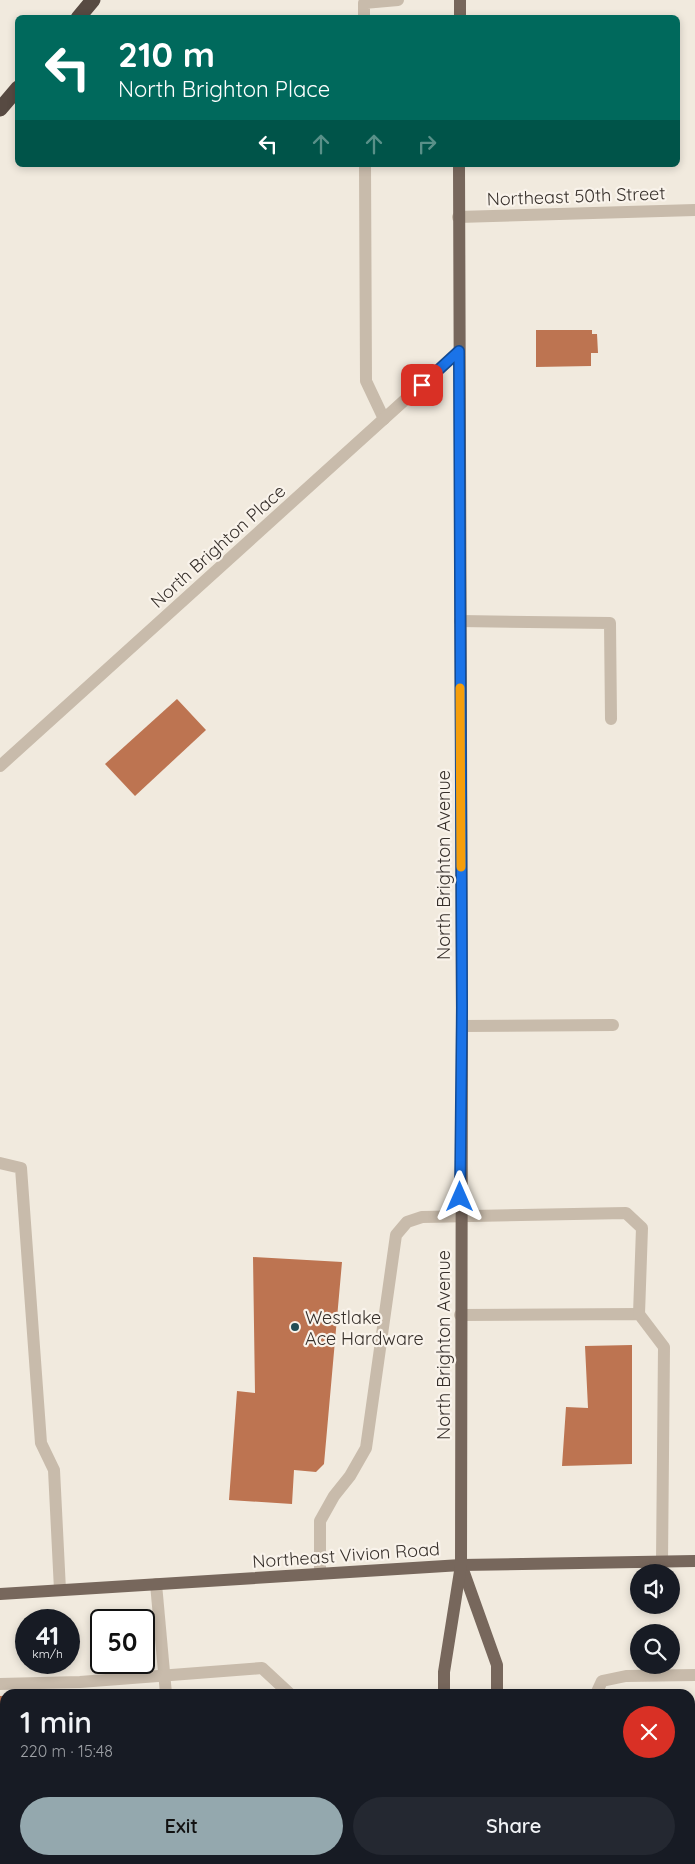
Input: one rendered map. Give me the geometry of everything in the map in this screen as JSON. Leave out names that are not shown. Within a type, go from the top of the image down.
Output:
[{"type":"highway","points":[[80,15],[93,0]]},
{"type":"highway","points":[[0,109],[15,92]]},
{"type":"main road","points":[[460,0],[460,15]]},
{"type":"main road","name":"North Brighton Avenue","points":[[444,1689],[444,1672],[461,1565],[460,1216],[462,1026],[459,167]]},
{"type":"main road","name":"Northeast Vivion Road","points":[[0,1594],[461,1565],[695,1561]]},
{"type":"main road","name":"North Brighton Avenue","points":[[461,1565],[497,1664],[497,1689]]},
{"type":"street","points":[[364,15],[364,2],[398,0]]},
{"type":"street","points":[[365,167],[366,381],[384,419]]},
{"type":"street","name":"Northeast 50th Street","points":[[458,217],[695,210]]},
{"type":"street","name":"North Brighton Place","points":[[0,766],[459,351]]},
{"type":"street","points":[[460,621],[610,623],[611,720]]},
{"type":"street","points":[[462,1026],[613,1025]]},
{"type":"street","points":[[0,1163],[21,1168],[41,1443],[54,1470],[60,1590]]},
{"type":"street","points":[[320,1574],[320,1521],[366,1448],[396,1235],[406,1222],[422,1217],[626,1213],[642,1228],[639,1314],[664,1347],[662,1562]]},
{"type":"street","points":[[460,1315],[639,1314]]},
{"type":"street","points":[[156,1584],[166,1689]]},
{"type":"street","points":[[0,1684],[80,1682],[262,1668],[285,1689]]},
{"type":"street","points":[[598,1689],[602,1681],[626,1676],[695,1676]]},
{"type":"building","points":[[536,330],[592,330],[592,334],[597,334],[598,353],[591,353],[591,366],[536,367]]},
{"type":"building","points":[[177,699],[206,730],[135,796],[105,764]]},
{"type":"building","name":"Westlake Ace Hardware","points":[[253,1257],[342,1262],[324,1464],[316,1472],[294,1470],[292,1504],[229,1500],[237,1391],[255,1393]]},
{"type":"building","points":[[632,1345],[632,1464],[562,1466],[566,1407],[588,1408],[585,1346]]},
{"type":"slow traffic","points":[[460,688],[461,867]]},
{"type":"place","name":"Westlake Ace Hardware","points":[[295,1327]]},
{"type":"route","points":[[422,385],[459,351],[462,1007],[460,1197]]}]
